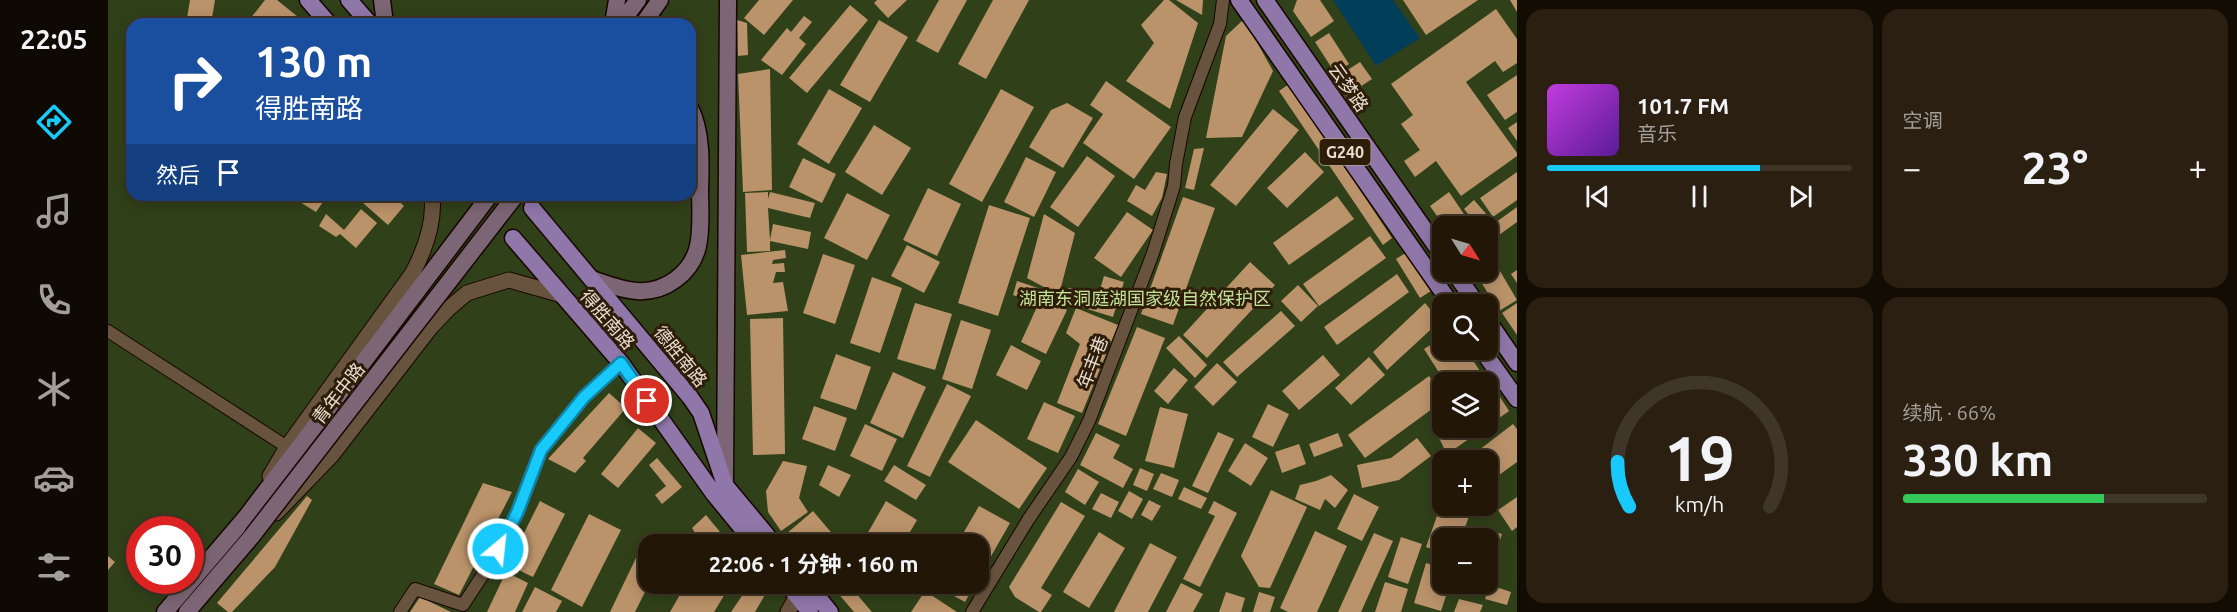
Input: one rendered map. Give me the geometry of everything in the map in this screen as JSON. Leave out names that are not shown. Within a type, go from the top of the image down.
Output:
[{"type":"main road","points":[[308,0],[324,18]]},
{"type":"main road","points":[[349,0],[365,18]]},
{"type":"main road","points":[[381,0],[384,18]]},
{"type":"main road","points":[[614,18],[617,0]]},
{"type":"main road","points":[[624,18],[638,0]]},
{"type":"main road","points":[[647,18],[660,0]]},
{"type":"main road","points":[[725,485],[728,0]]},
{"type":"main road","name":"G240","points":[[1239,0],[1444,294]]},
{"type":"main road","name":"云梦路","points":[[1265,0],[1432,240]]},
{"type":"main road","points":[[592,279],[619,288],[647,291],[668,284],[687,270],[694,259],[699,243],[700,185],[696,122]]},
{"type":"main road","name":"青年中路","points":[[165,612],[246,517],[485,201]]},
{"type":"main road","name":"青年中路","points":[[187,612],[252,536],[511,201]]},
{"type":"main road","name":"德胜南路","points":[[532,208],[690,397],[700,413],[725,485],[766,534]]},
{"type":"main road","name":"得胜南路","points":[[513,238],[621,363],[714,495],[747,534]]},
{"type":"main road","points":[[1498,335],[1517,363]]},
{"type":"main road","points":[[1489,360],[1517,399]]},
{"type":"main road","points":[[800,594],[810,612]]},
{"type":"main road","points":[[805,594],[830,612]]},
{"type":"street","name":"年丰巷","points":[[972,612],[1028,520],[1071,457],[1089,421],[1153,253],[1171,197],[1185,117],[1220,24],[1223,0]]},
{"type":"street","points":[[246,517],[287,447],[412,274],[422,256],[431,226],[433,201]]},
{"type":"street","points":[[252,536],[295,496],[332,455],[430,327],[467,293],[509,280],[562,295]]},
{"type":"street","points":[[108,331],[287,447]]},
{"type":"street","points":[[400,612],[415,589],[463,605],[488,567],[517,513],[541,450],[584,397],[621,363]]},
{"type":"street","points":[[788,612],[795,594]]},
{"type":"green space","name":"湖南东洞庭湖国家级自然保护区","points":[[108,0],[1517,0],[1517,612],[108,612]]},
{"type":"water","points":[[1333,0],[1393,0],[1420,38],[1376,66]]},
{"type":"building","points":[[190,0],[215,0],[212,18],[187,18]]},
{"type":"building","points":[[265,0],[277,0],[298,17],[297,18],[251,18]]},
{"type":"building","points":[[759,0],[793,0],[764,35],[744,18]]},
{"type":"building","points":[[877,0],[907,0],[888,18],[874,3]]},
{"type":"building","points":[[939,0],[967,0],[938,53],[916,41]]},
{"type":"building","points":[[993,0],[1029,0],[986,79],[958,64]]},
{"type":"building","points":[[1164,0],[1169,0],[1198,23],[1170,109],[1126,81],[1154,43],[1141,25]]},
{"type":"building","points":[[1176,0],[1203,0],[1202,15]]},
{"type":"building","points":[[1297,0],[1320,0],[1334,21],[1311,37],[1293,11]]},
{"type":"building","points":[[1403,0],[1478,0],[1426,35]]},
{"type":"building","points":[[1510,0],[1517,0],[1517,12]]},
{"type":"building","points":[[850,5],[868,20],[807,93],[789,78]]},
{"type":"building","points":[[1496,9],[1517,39],[1517,63],[1503,72],[1495,61],[1466,82],[1517,156],[1461,196],[1436,161],[1415,177],[1404,161],[1420,150],[1401,124],[1413,115],[1391,84]]},
{"type":"building","points":[[804,16],[812,22],[799,38],[806,44],[782,75],[761,60],[787,28],[791,32]]},
{"type":"building","points":[[1244,19],[1273,71],[1242,137],[1206,138],[1226,36]]},
{"type":"building","points":[[737,20],[747,23],[748,55],[738,56]]},
{"type":"building","points":[[879,20],[908,37],[870,102],[840,85]]},
{"type":"building","points":[[1329,33],[1349,64],[1335,73],[1315,42]]},
{"type":"building","points":[[1360,62],[1372,79],[1346,96],[1335,78]]},
{"type":"building","points":[[770,69],[772,190],[743,192],[738,74]]},
{"type":"building","points":[[1517,75],[1517,112],[1505,120],[1487,95]]},
{"type":"building","points":[[1106,81],[1171,127],[1134,179],[1083,143],[1103,114],[1090,105]]},
{"type":"building","points":[[1289,84],[1392,238],[1383,245],[1279,91]]},
{"type":"building","points":[[829,89],[862,108],[829,164],[797,144]]},
{"type":"building","points":[[1001,89],[1034,107],[982,202],[949,184]]},
{"type":"building","points":[[1067,103],[1093,118],[1063,168],[1029,147],[1051,110]]},
{"type":"building","points":[[1273,109],[1299,130],[1236,206],[1210,185]]},
{"type":"building","points":[[1517,122],[1517,141],[1508,128]]},
{"type":"building","points":[[874,125],[911,148],[882,195],[845,172]]},
{"type":"building","points":[[1204,148],[1194,190],[1185,188],[1194,149]]},
{"type":"building","points":[[1305,152],[1324,172],[1287,208],[1267,188]]},
{"type":"building","points":[[1087,156],[1115,176],[1078,227],[1050,207]]},
{"type":"building","points":[[1026,157],[1056,172],[1034,217],[1004,202]]},
{"type":"building","points":[[803,158],[836,174],[822,203],[789,187]]},
{"type":"building","points":[[1156,172],[1167,174],[1162,198],[1152,216],[1127,201],[1136,185],[1145,190]]},
{"type":"building","points":[[1517,172],[1517,200],[1494,216],[1480,198]]},
{"type":"building","points":[[928,188],[961,204],[937,256],[903,240]]},
{"type":"building","points":[[768,192],[768,199],[770,192],[815,203],[810,218],[768,208],[770,240],[773,224],[811,232],[808,249],[770,241],[770,251],[747,252],[745,193]]},
{"type":"building","points":[[1449,192],[1465,216],[1437,216],[1430,206]]},
{"type":"building","points":[[847,193],[890,215],[867,260],[824,238]]},
{"type":"building","points":[[1337,196],[1354,219],[1289,265],[1273,243]]},
{"type":"building","points":[[1183,197],[1215,208],[1173,325],[1141,314]]},
{"type":"building","points":[[1474,200],[1488,216],[1470,216],[1464,209]]},
{"type":"building","points":[[298,201],[324,201],[316,212]]},
{"type":"building","points":[[361,201],[399,201],[404,206],[388,225]]},
{"type":"building","points":[[989,205],[1030,218],[998,316],[958,303]]},
{"type":"building","points":[[1517,207],[1517,222],[1498,236],[1498,221]]},
{"type":"building","points":[[361,209],[377,223],[356,248],[340,234],[336,237],[319,226],[326,214],[344,230]]},
{"type":"building","points":[[1127,212],[1153,230],[1121,277],[1094,258]]},
{"type":"building","points":[[1044,214],[1075,233],[1059,295],[1027,278]]},
{"type":"building","points":[[1370,236],[1386,258],[1319,306],[1303,284]]},
{"type":"building","points":[[907,245],[940,262],[924,293],[891,276]]},
{"type":"building","points":[[785,250],[786,258],[773,260],[772,264],[784,263],[785,272],[776,272],[773,283],[783,282],[788,311],[747,315],[741,255]]},
{"type":"building","points":[[1407,252],[1431,291],[1420,298],[1396,259]]},
{"type":"building","points":[[823,254],[855,265],[835,324],[803,313]]},
{"type":"building","points":[[1250,262],[1275,285],[1207,358],[1183,335]]},
{"type":"building","points":[[1517,270],[1517,283],[1511,274]]},
{"type":"building","points":[[1500,271],[1517,300],[1499,311],[1498,294],[1488,294],[1481,282],[1498,282]]},
{"type":"building","points":[[1397,274],[1409,292],[1337,345],[1324,327]]},
{"type":"building","points":[[1104,276],[1124,282],[1113,317],[1065,302],[1069,288],[1098,296]]},
{"type":"building","points":[[872,277],[902,288],[880,353],[850,343]]},
{"type":"building","points":[[1017,281],[1038,288],[1033,302],[1013,295]]},
{"type":"building","points":[[1298,285],[1318,306],[1301,322],[1281,301]]},
{"type":"building","points":[[1041,298],[1067,310],[1046,354],[1021,342]]},
{"type":"building","points":[[915,303],[952,314],[935,370],[897,359]]},
{"type":"building","points":[[1425,303],[1432,311],[1432,328],[1387,370],[1373,352]]},
{"type":"building","points":[[1517,303],[1517,335],[1502,313]]},
{"type":"building","points":[[1076,308],[1118,325],[1082,413],[1057,403],[1080,344],[1066,333]]},
{"type":"building","points":[[1281,311],[1295,326],[1237,377],[1223,362]]},
{"type":"building","points":[[783,318],[785,454],[753,455],[750,319]]},
{"type":"building","points":[[961,320],[991,330],[972,389],[942,379]]},
{"type":"building","points":[[1137,327],[1165,338],[1126,436],[1098,424]]},
{"type":"building","points":[[1179,336],[1207,365],[1195,378],[1166,348]]},
{"type":"building","points":[[1432,344],[1432,360],[1473,360],[1481,372],[1439,372],[1424,349]]},
{"type":"building","points":[[1011,345],[1041,361],[1027,390],[996,375]]},
{"type":"building","points":[[836,354],[871,367],[856,410],[820,398]]},
{"type":"building","points":[[1323,355],[1340,375],[1299,410],[1282,391]]},
{"type":"building","points":[[1369,357],[1385,375],[1351,405],[1335,388]]},
{"type":"building","points":[[1217,363],[1237,382],[1213,406],[1194,387]]},
{"type":"building","points":[[1174,368],[1188,380],[1168,404],[1154,391]]},
{"type":"building","points":[[893,372],[926,387],[903,438],[870,423]]},
{"type":"building","points":[[1429,376],[1432,380],[1432,409],[1365,458],[1348,435]]},
{"type":"building","points":[[947,384],[971,396],[930,477],[907,466]]},
{"type":"building","points":[[609,393],[626,408],[583,458],[586,461],[575,473],[548,459]]},
{"type":"building","points":[[1498,394],[1509,411],[1498,419]]},
{"type":"building","points":[[1044,402],[1075,416],[1058,453],[1027,439]]},
{"type":"building","points":[[1268,404],[1289,414],[1273,447],[1252,437]]},
{"type":"building","points":[[814,406],[847,418],[835,451],[802,439]]},
{"type":"building","points":[[1160,407],[1188,414],[1174,468],[1145,461]]},
{"type":"building","points":[[976,420],[1047,468],[1019,509],[948,462]]},
{"type":"building","points":[[865,424],[897,439],[882,471],[850,456]]},
{"type":"building","points":[[1513,424],[1517,429],[1517,462],[1498,476],[1498,450],[1479,450],[1498,438],[1498,435]]},
{"type":"building","points":[[638,428],[656,443],[618,488],[601,474]]},
{"type":"building","points":[[1218,432],[1234,439],[1208,493],[1192,486]]},
{"type":"building","points":[[1096,433],[1120,445],[1113,458],[1133,469],[1123,488],[1080,465]]},
{"type":"building","points":[[1338,433],[1343,446],[1314,457],[1309,444]]},
{"type":"building","points":[[1417,438],[1431,456],[1399,480],[1362,488],[1357,465],[1391,458]]},
{"type":"building","points":[[1439,438],[1470,438],[1453,450],[1445,450]]},
{"type":"building","points":[[1245,443],[1268,458],[1251,486],[1228,471]]},
{"type":"building","points":[[1299,444],[1306,464],[1282,473],[1275,452]]},
{"type":"building","points":[[657,458],[682,487],[662,504],[655,495],[666,486],[649,465]]},
{"type":"building","points":[[783,461],[807,466],[799,498],[808,512],[781,531],[768,512],[766,491]]},
{"type":"building","points":[[828,465],[851,475],[839,497],[819,485]]},
{"type":"building","points":[[894,465],[926,485],[916,500],[884,481]]},
{"type":"building","points":[[1140,468],[1154,474],[1147,491],[1133,485]]},
{"type":"building","points":[[1078,469],[1099,482],[1085,505],[1065,492]]},
{"type":"building","points":[[1161,473],[1179,480],[1172,497],[1153,489]]},
{"type":"building","points":[[1331,475],[1348,490],[1335,508],[1325,499],[1320,510],[1295,499],[1300,485]]},
{"type":"building","points":[[483,483],[512,492],[459,595],[434,584]]},
{"type":"building","points":[[1184,487],[1207,498],[1201,509],[1178,499]]},
{"type":"building","points":[[1271,490],[1307,507],[1270,588],[1259,587],[1241,556]]},
{"type":"building","points":[[1129,491],[1143,499],[1132,519],[1118,511]]},
{"type":"building","points":[[1101,493],[1119,502],[1111,518],[1092,509]]},
{"type":"building","points":[[1354,494],[1379,507],[1362,541],[1337,529]]},
{"type":"building","points":[[307,496],[312,500],[275,567],[232,612],[228,612],[217,603]]},
{"type":"building","points":[[1517,497],[1517,527],[1512,531],[1498,510]]},
{"type":"building","points":[[1149,500],[1161,506],[1152,521],[1141,515]]},
{"type":"building","points":[[540,501],[565,514],[533,577],[508,565]]},
{"type":"building","points":[[886,501],[917,520],[909,534],[867,534]]},
{"type":"building","points":[[1214,501],[1237,513],[1200,587],[1183,579],[1215,516],[1208,513]]},
{"type":"building","points":[[1061,502],[1085,516],[1041,588],[1052,595],[1039,612],[1015,597],[1009,587]]},
{"type":"building","points":[[979,506],[1010,523],[989,560],[989,534],[963,534]]},
{"type":"building","points":[[813,511],[833,534],[786,534]]},
{"type":"building","points":[[589,514],[621,530],[582,607],[551,590]]},
{"type":"building","points":[[706,515],[722,534],[696,534],[692,528]]},
{"type":"building","points":[[1437,516],[1469,516],[1465,528],[1433,528]]},
{"type":"building","points":[[1432,530],[1432,549],[1426,547]]},
{"type":"building","points":[[1315,531],[1347,546],[1317,612],[1288,612],[1280,608]]},
{"type":"building","points":[[1099,532],[1125,548],[1089,608],[1063,592]]},
{"type":"building","points":[[1374,533],[1393,541],[1361,612],[1338,612]]},
{"type":"building","points":[[1498,533],[1502,534],[1498,546]]},
{"type":"building","points":[[1401,537],[1422,544],[1408,584],[1388,577]]},
{"type":"building","points":[[1150,543],[1177,557],[1148,612],[1114,612]]},
{"type":"building","points":[[638,554],[638,594],[644,594],[635,612],[610,612]]},
{"type":"building","points":[[108,556],[115,562],[108,570]]},
{"type":"building","points":[[1426,563],[1432,565],[1432,594],[1447,594],[1441,611],[1414,603]]},
{"type":"building","points":[[506,572],[528,583],[515,612],[487,612]]},
{"type":"building","points":[[1385,582],[1408,589],[1401,612],[1375,612]]},
{"type":"building","points":[[1181,583],[1203,594],[1193,612],[1166,612]]},
{"type":"building","points":[[535,587],[562,601],[556,612],[522,612]]},
{"type":"building","points":[[1498,588],[1511,592],[1507,605],[1485,599],[1487,594],[1498,594]]},
{"type":"building","points":[[1226,592],[1245,598],[1241,612],[1219,612]]},
{"type":"building","points":[[1259,592],[1275,597],[1270,612],[1253,612]]},
{"type":"building","points":[[680,594],[725,594],[714,612],[670,612]]},
{"type":"building","points":[[743,594],[766,594],[755,612],[731,612]]},
{"type":"building","points":[[839,594],[857,594],[872,612],[854,612]]},
{"type":"building","points":[[923,594],[930,594],[957,612],[911,612]]},
{"type":"building","points":[[950,594],[969,594],[965,602]]},
{"type":"building","points":[[420,597],[451,612],[410,612]]},
{"type":"building","points":[[1459,599],[1483,605],[1480,612],[1454,612]]},
{"type":"tunnel","points":[[482,201],[513,238]]},
{"type":"route","points":[[498,549],[517,513],[541,450],[584,397],[621,363],[647,401]]}]
